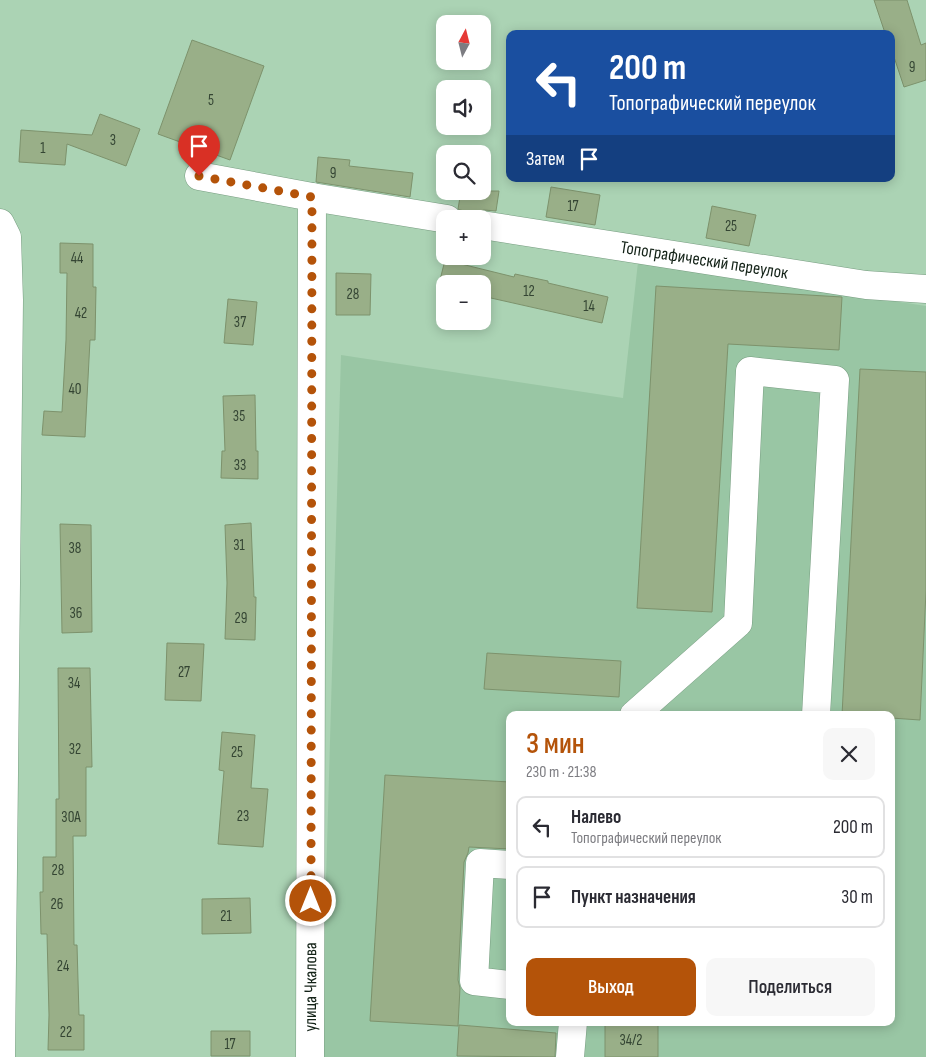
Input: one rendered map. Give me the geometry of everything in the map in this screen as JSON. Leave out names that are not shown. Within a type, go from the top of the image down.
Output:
[{"type":"street","points":[[199,176],[436,217]]},
{"type":"street","name":"улица Чкалова","points":[[310,1057],[312,197]]},
{"type":"street","points":[[0,222],[7,238],[9,300],[1,1057]]},
{"type":"street","name":"Топографический переулок","points":[[491,226],[866,285],[926,289]]},
{"type":"street","points":[[639,711],[738,623],[750,371],[835,380],[816,711]]},
{"type":"street","points":[[506,865],[480,864],[474,981],[506,985]]},
{"type":"street","points":[[570,1057],[573,1026]]},
{"type":"shaded area","points":[[638,262],[926,306],[926,1057],[321,1057],[341,355],[623,398]]},
{"type":"building","points":[[874,0],[907,0],[921,45],[926,43],[926,80],[904,87],[895,60],[895,30],[884,30]]},
{"type":"building","points":[[192,40],[264,66],[230,160],[158,134]]},
{"type":"building","points":[[100,114],[140,129],[126,166],[67,144],[65,165],[19,162],[21,130],[92,135]]},
{"type":"building","points":[[318,157],[350,160],[349,166],[413,173],[410,197],[316,182]]},
{"type":"building","points":[[551,187],[600,195],[595,225],[546,217]]},
{"type":"building","points":[[491,191],[499,191],[496,211],[458,209],[460,200],[491,200]]},
{"type":"building","points":[[712,206],[756,215],[749,246],[706,238]]},
{"type":"building","points":[[60,243],[93,244],[93,287],[96,287],[95,340],[90,340],[85,437],[42,435],[44,411],[62,412],[67,273],[60,273]]},
{"type":"building","points":[[444,265],[465,265],[514,277],[515,274],[548,281],[548,283],[608,297],[602,323],[491,298],[491,275],[441,275]]},
{"type":"building","points":[[336,273],[371,274],[370,315],[336,315]]},
{"type":"building","points":[[656,286],[842,297],[839,350],[728,344],[712,612],[637,608]]},
{"type":"building","points":[[228,299],[257,302],[253,345],[224,343]]},
{"type":"building","points":[[860,369],[926,372],[926,591],[920,720],[895,718],[895,711],[842,711]]},
{"type":"building","points":[[255,395],[258,479],[221,478],[222,451],[225,451],[223,396]]},
{"type":"building","points":[[251,523],[254,597],[256,597],[255,640],[225,639],[227,583],[225,525]]},
{"type":"building","points":[[60,524],[91,525],[92,632],[62,633]]},
{"type":"building","points":[[167,643],[204,644],[201,701],[165,700]]},
{"type":"building","points":[[487,653],[621,661],[619,697],[484,689]]},
{"type":"building","points":[[58,668],[90,668],[92,767],[86,767],[86,836],[73,836],[74,945],[77,945],[79,1015],[84,1015],[84,1050],[48,1050],[47,934],[41,934],[40,892],[43,892],[43,857],[56,857],[56,799],[59,799]]},
{"type":"building","points":[[222,732],[255,735],[251,788],[268,789],[263,847],[218,844],[224,771],[219,770]]},
{"type":"building","points":[[385,775],[506,782],[506,849],[469,847],[464,862],[458,980],[460,988],[458,1026],[370,1021]]},
{"type":"building","points":[[250,898],[251,933],[202,934],[202,899]]},
{"type":"building","points":[[459,1025],[556,1033],[555,1057],[457,1056]]},
{"type":"building","points":[[605,1026],[658,1026],[658,1057],[605,1057]]},
{"type":"building","points":[[211,1031],[250,1031],[250,1056],[211,1056]]},
{"type":"route","points":[[199,176],[312,197],[311,901]]}]
